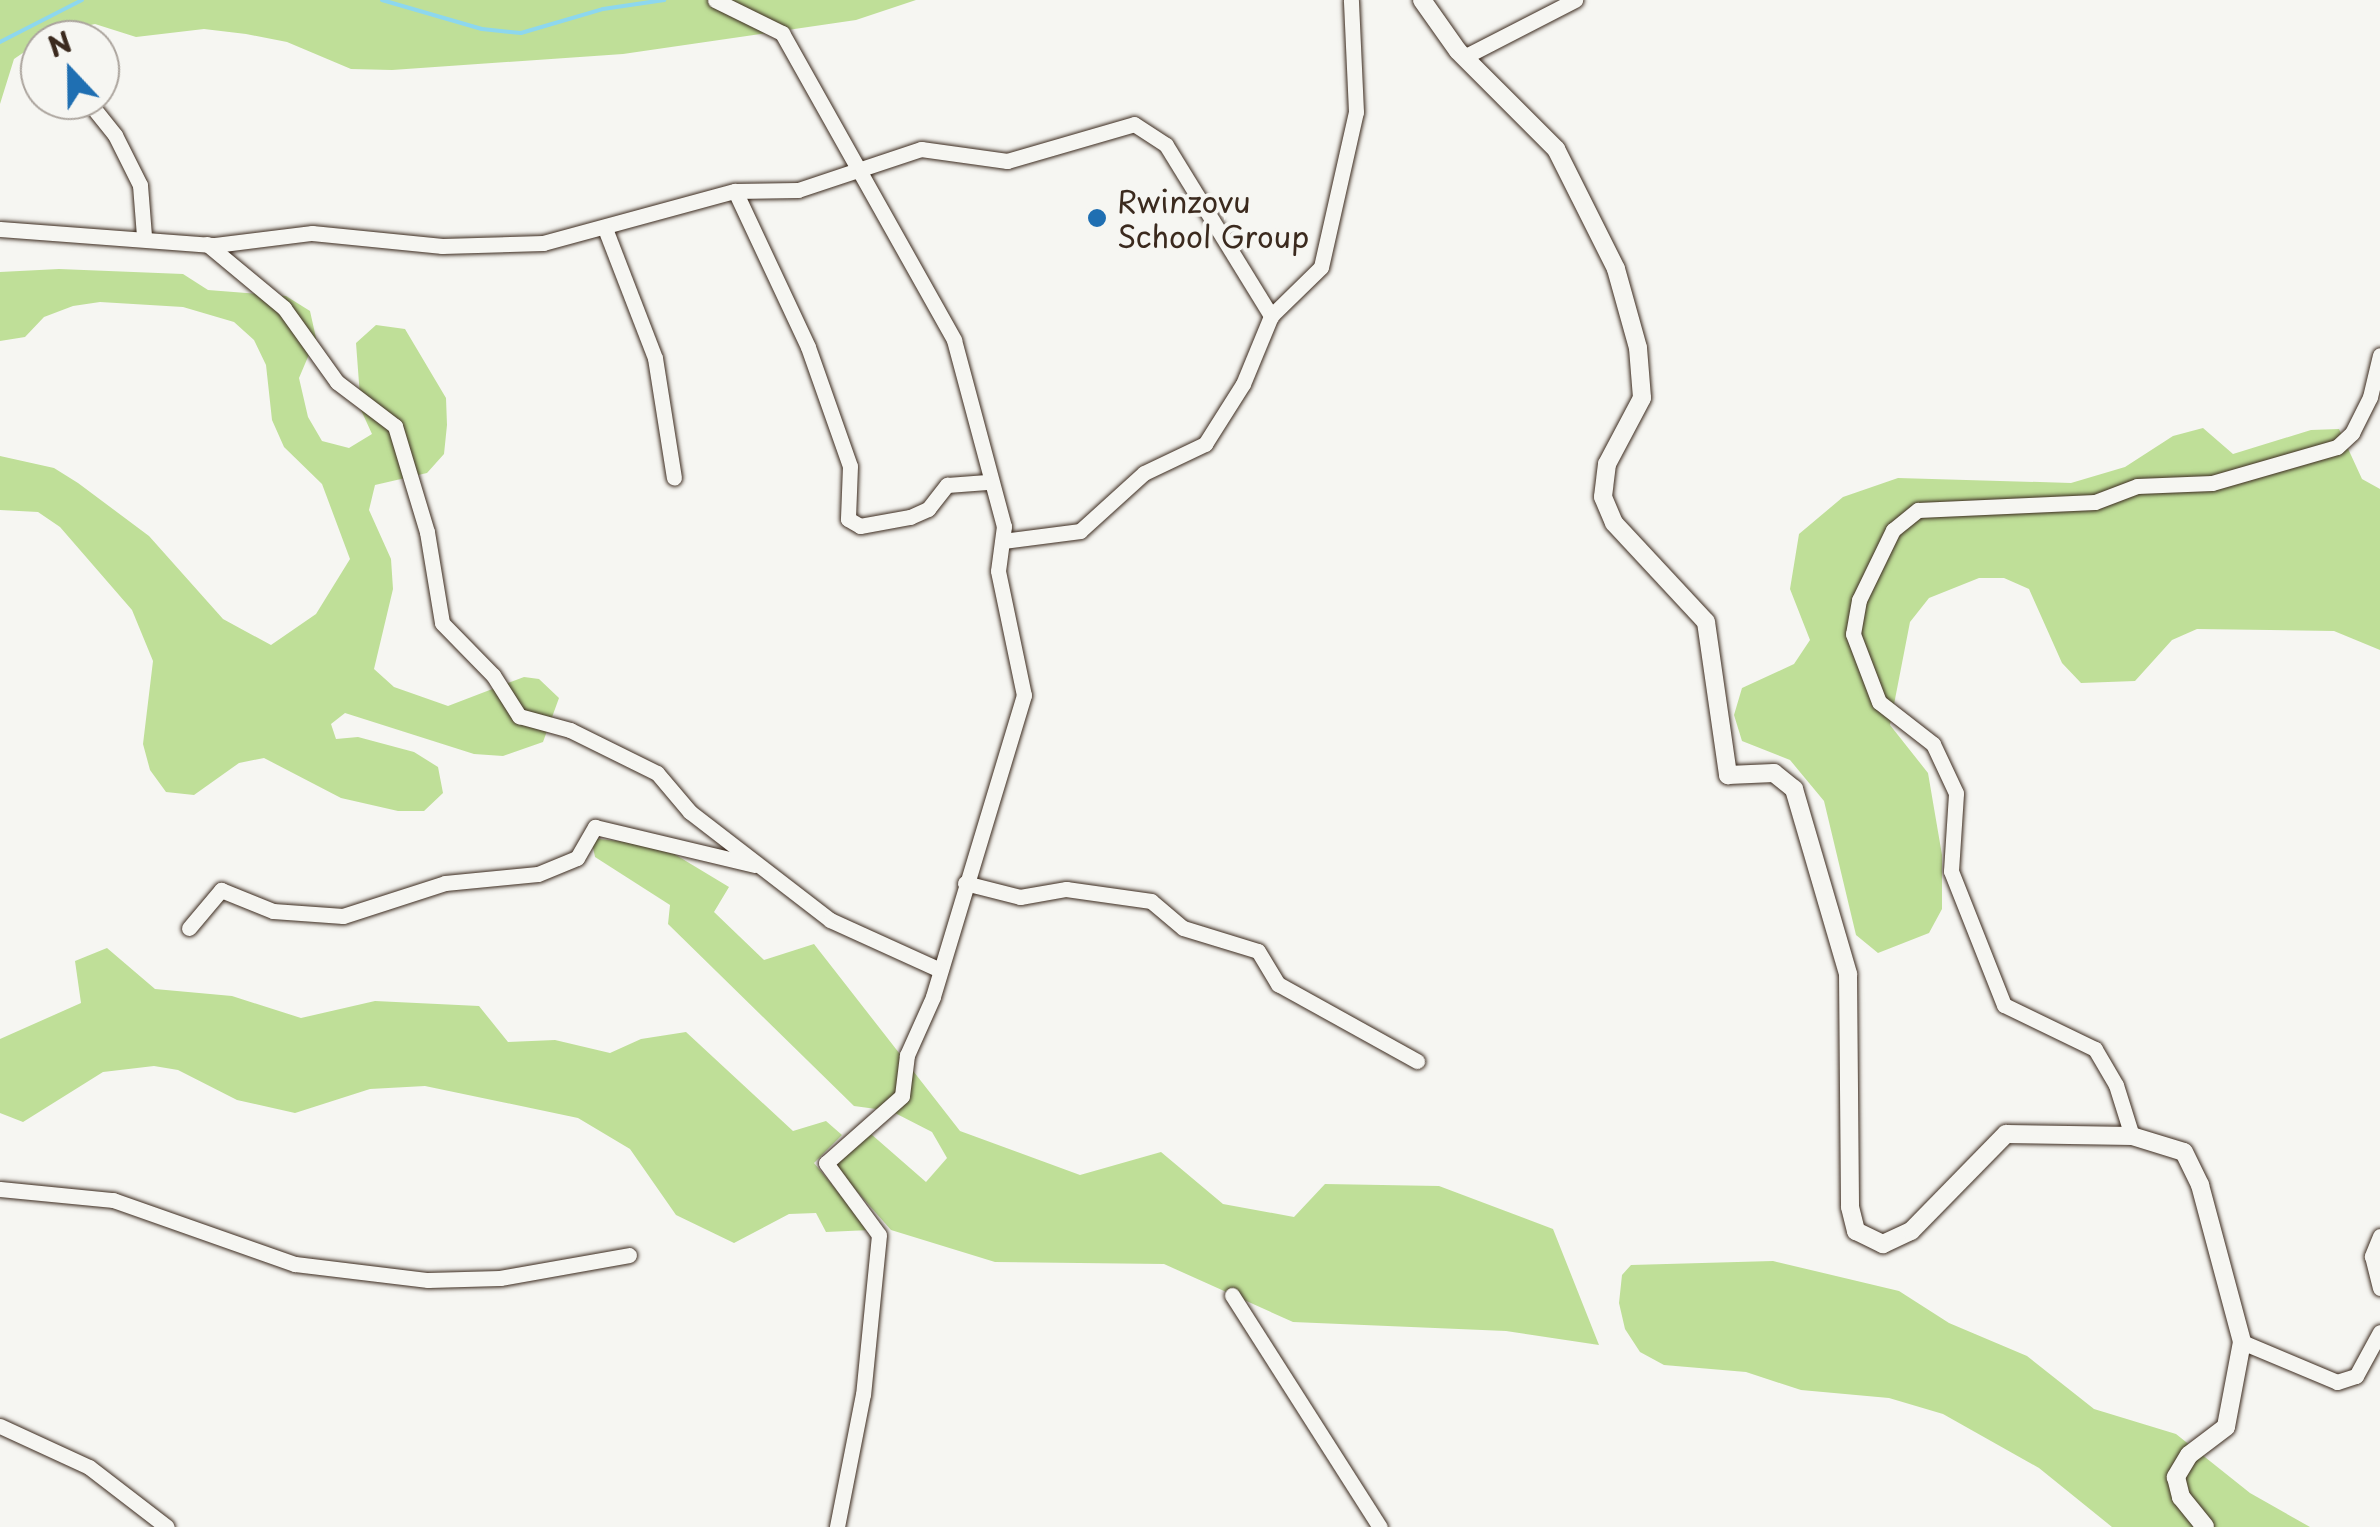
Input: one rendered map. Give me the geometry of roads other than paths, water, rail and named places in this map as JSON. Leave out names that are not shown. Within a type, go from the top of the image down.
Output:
[{"type":"main road","points":[[1422,0],[1464,57],[1556,149],[1616,269],[1643,386],[1607,464],[1603,497],[1614,523],[1706,622],[1714,648],[1723,766],[1735,779],[1784,776],[1794,789],[1848,974],[1850,1208],[1856,1231],[1883,1244],[1911,1230],[2006,1134],[2132,1136],[2172,1144],[2193,1164],[2242,1342],[2226,1427],[2189,1456],[2176,1477],[2181,1497],[2205,1527]]},
{"type":"street","points":[[715,0],[782,33],[954,340],[971,384],[988,482],[1004,541],[998,571],[1024,703],[940,970],[907,1055],[902,1096],[826,1163],[878,1236],[863,1394],[837,1527]]},
{"type":"street","points":[[1004,541],[1080,531],[1144,473],[1205,444],[1243,384],[1271,316],[1321,267],[1356,112],[1350,0]]},
{"type":"street","points":[[1464,57],[1576,0]]},
{"type":"street","points":[[104,120],[116,135],[140,185],[144,236]]},
{"type":"street","points":[[0,230],[144,236],[206,244],[312,233],[494,246],[606,231],[736,191],[798,190],[856,168],[922,150],[1020,160],[1120,126],[1149,128],[1166,145],[1271,316]]},
{"type":"street","points":[[736,191],[808,347],[850,466],[848,519],[860,526],[898,520],[928,509],[947,485],[988,482]]},
{"type":"street","points":[[606,231],[655,358],[674,478]]},
{"type":"street","points":[[206,244],[284,308],[338,382],[395,426],[427,532],[442,623],[493,675],[518,716],[570,730],[657,773],[690,812],[830,920],[940,970]]},
{"type":"street","points":[[2132,1136],[2116,1085],[2095,1049],[2004,1006],[1951,871],[1956,793],[1933,744],[1879,702],[1853,634],[1859,600],[1893,530],[1918,510],[2095,502],[2137,486],[2212,483],[2337,447],[2352,434],[2370,396],[2380,356]]},
{"type":"street","points":[[189,928],[221,890],[273,911],[343,916],[445,884],[538,874],[577,858],[595,827],[759,865]]},
{"type":"street","points":[[965,884],[1020,897],[1066,889],[1151,901],[1183,928],[1258,950],[1278,984],[1417,1061]]},
{"type":"street","points":[[0,1189],[114,1200],[295,1264],[428,1280],[500,1278],[629,1255]]},
{"type":"street","points":[[2380,1236],[2372,1256],[2380,1288]]},
{"type":"street","points":[[1232,1295],[1380,1527]]},
{"type":"street","points":[[2242,1342],[2337,1382],[2356,1376],[2380,1332]]},
{"type":"street","points":[[0,1426],[89,1467],[168,1527]]},
{"type":"waterway","points":[[0,42],[82,0]]},
{"type":"waterway","points":[[382,0],[482,29],[521,33],[603,9],[664,0]]},
{"type":"place","name":"Rwinzovu School Group","points":[[1097,218]]}]
